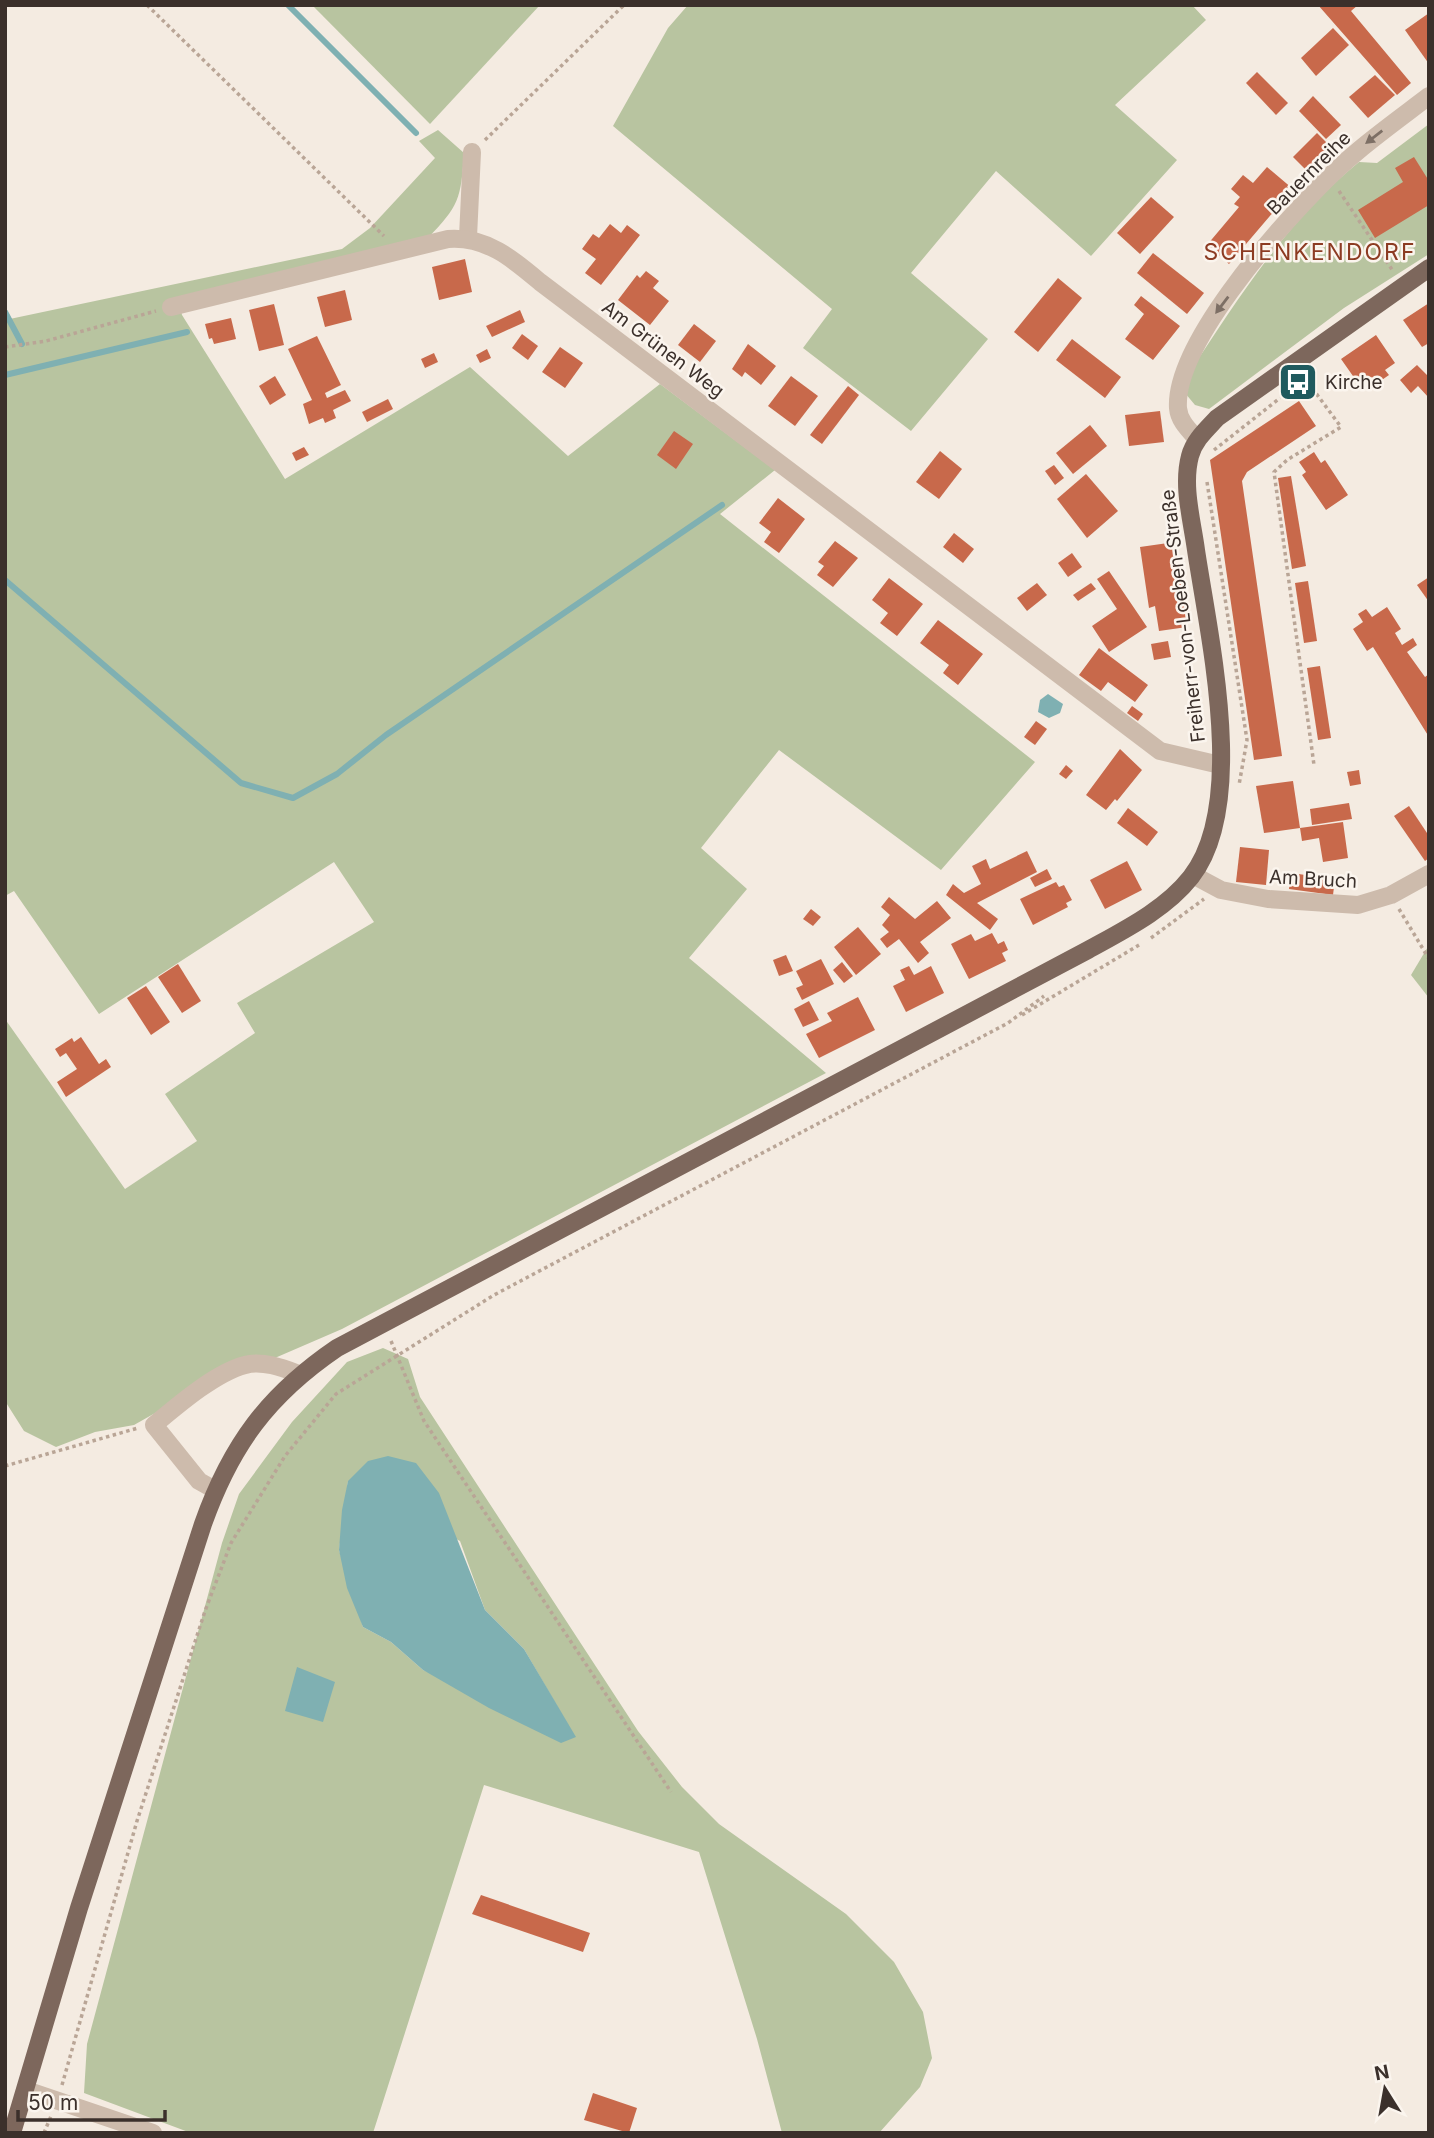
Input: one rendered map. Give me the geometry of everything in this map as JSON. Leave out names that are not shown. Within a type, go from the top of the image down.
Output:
[{"type":"main road","name":"Freiherr-von-Loeben-Straße","points":[[12,2133],[79,1908],[215,1490],[234,1452],[251,1428],[299,1374],[349,1341],[1132,925],[1161,906],[1193,875],[1215,827],[1220,765],[1218,701],[1187,491],[1190,454],[1198,439],[1217,418],[1429,268]]},
{"type":"street","name":"Bauernreihe","points":[[1198,439],[1181,421],[1178,409],[1181,377],[1211,319],[1264,250],[1328,178],[1369,141],[1429,96]]},
{"type":"street","points":[[172,307],[401,253],[448,239],[468,237],[472,152]]},
{"type":"street","name":"Am Grünen Weg","points":[[468,237],[508,255],[540,282],[1160,751],[1220,765]]},
{"type":"street","name":"Am Bruch","points":[[1193,875],[1221,890],[1268,899],[1358,905],[1391,895],[1429,874]]},
{"type":"street","points":[[215,1490],[199,1481],[154,1425],[206,1386],[246,1364],[277,1366],[299,1374]]},
{"type":"street","points":[[26,2090],[153,2133]]},
{"type":"path","points":[[147,5],[401,253]]},
{"type":"path","points":[[472,152],[624,5]]},
{"type":"path","points":[[1328,178],[1403,286]]},
{"type":"path","points":[[5,347],[46,341],[172,307]]},
{"type":"path","points":[[1293,363],[1341,427],[1287,460],[1274,472],[1314,765]]},
{"type":"path","points":[[1391,895],[1429,959]]},
{"type":"path","points":[[44,2133],[58,2102],[137,1821],[205,1611],[231,1543],[285,1455],[336,1394],[494,1295],[1008,1023],[1058,985]]},
{"type":"path","points":[[396,1354],[424,1421],[671,1792]]},
{"type":"path","points":[[5,1466],[94,1439],[154,1425]]},
{"type":"green space","points":[[312,5],[540,5],[430,124]]},
{"type":"green space","points":[[688,5],[1192,5],[1206,20],[1115,105],[1177,160],[1091,256],[996,171],[911,273],[988,339],[911,431],[803,348],[832,309],[613,126],[668,28]]},
{"type":"green space","points":[[1429,124],[1429,254],[1344,308],[1209,409],[1195,405],[1185,393],[1187,376],[1286,235],[1333,185],[1359,162],[1377,163]]},
{"type":"green space","points":[[438,130],[464,153],[463,169],[459,192],[452,209],[427,239],[178,299],[182,315],[285,479],[470,367],[568,456],[660,384],[775,470],[720,514],[1035,762],[941,870],[779,750],[701,848],[747,889],[689,958],[826,1073],[342,1329],[180,1399],[134,1425],[95,1432],[56,1447],[24,1431],[5,1401],[5,1019],[125,1189],[197,1141],[165,1094],[255,1033],[237,1003],[374,922],[334,862],[99,1014],[14,891],[5,896],[5,320],[342,249],[370,228],[435,158],[419,141]]},
{"type":"green space","points":[[1429,945],[1429,998],[1411,975]]},
{"type":"green space","points":[[383,1348],[408,1359],[420,1397],[638,1731],[682,1787],[719,1824],[846,1914],[894,1962],[923,2012],[932,2058],[920,2087],[879,2133],[782,2133],[757,2039],[699,1852],[484,1785],[373,2133],[191,2133],[84,2093],[87,2044],[222,1543],[239,1494],[292,1422],[347,1362]],"holes":[[[348,1481],[460,1541],[485,1610],[524,1649],[575,1737],[423,1670],[391,1642],[363,1627],[339,1550]]]},
{"type":"water","points":[[1048,694],[1063,704],[1060,713],[1049,718],[1038,712],[1040,700]]},
{"type":"water","points":[[388,1456],[416,1463],[439,1493],[485,1610],[524,1649],[576,1737],[561,1743],[489,1708],[423,1670],[391,1642],[363,1627],[347,1588],[339,1550],[342,1510],[348,1481],[368,1461]]},
{"type":"water","points":[[297,1667],[335,1682],[323,1722],[285,1711]]},
{"type":"building","points":[[1318,5],[1358,5],[1351,11],[1411,83],[1397,95]]},
{"type":"building","points":[[1429,13],[1429,64],[1405,30]]},
{"type":"building","points":[[1333,28],[1349,45],[1316,76],[1301,58]]},
{"type":"building","points":[[1257,72],[1288,103],[1276,115],[1246,83]]},
{"type":"building","points":[[1375,75],[1395,95],[1368,118],[1349,97]]},
{"type":"building","points":[[1313,96],[1341,125],[1326,139],[1299,111]]},
{"type":"building","points":[[1317,133],[1331,147],[1307,171],[1293,157]]},
{"type":"building","points":[[1414,157],[1429,181],[1429,205],[1375,238],[1358,210],[1403,182],[1395,168]]},
{"type":"building","points":[[1267,167],[1293,189],[1229,264],[1207,245],[1239,207],[1234,204],[1240,197],[1231,189],[1243,175],[1253,183]]},
{"type":"building","points":[[1151,197],[1174,217],[1140,254],[1117,233]]},
{"type":"building","points":[[610,224],[621,233],[627,225],[640,235],[601,285],[585,273],[596,259],[582,249],[593,234],[599,238]]},
{"type":"building","points":[[1153,253],[1204,293],[1187,314],[1137,273]]},
{"type":"building","points":[[465,259],[472,292],[439,300],[432,267]]},
{"type":"building","points":[[646,271],[659,281],[653,288],[669,301],[650,325],[618,300],[637,275],[640,278]]},
{"type":"building","points":[[1058,278],[1082,298],[1038,352],[1014,332]]},
{"type":"building","points":[[345,290],[352,320],[325,327],[317,297]]},
{"type":"building","points":[[1141,296],[1180,326],[1153,360],[1125,339],[1144,314],[1134,305]]},
{"type":"building","points":[[1429,303],[1429,343],[1422,347],[1403,320]]},
{"type":"building","points":[[274,304],[284,345],[259,351],[249,310]]},
{"type":"building","points":[[520,310],[525,322],[492,337],[486,326]]},
{"type":"building","points":[[231,318],[236,339],[214,344],[212,338],[209,339],[205,324]]},
{"type":"building","points":[[694,324],[716,341],[700,362],[678,345]]},
{"type":"building","points":[[522,334],[538,346],[528,360],[512,348]]},
{"type":"building","points":[[1376,335],[1395,363],[1385,370],[1389,375],[1376,384],[1372,377],[1360,386],[1341,359]]},
{"type":"building","points":[[317,336],[341,385],[325,393],[327,398],[345,390],[351,401],[333,410],[336,418],[325,423],[323,418],[309,424],[303,404],[312,400],[288,349]]},
{"type":"building","points":[[1072,339],[1121,377],[1105,398],[1056,360]]},
{"type":"building","points":[[748,344],[776,366],[761,385],[745,372],[742,377],[732,369]]},
{"type":"building","points":[[560,347],[583,363],[565,388],[542,372]]},
{"type":"building","points":[[487,349],[491,358],[480,363],[476,355]]},
{"type":"building","points":[[434,353],[438,362],[425,368],[421,359]]},
{"type":"building","points":[[1417,365],[1429,377],[1429,398],[1418,386],[1411,393],[1400,380]]},
{"type":"building","points":[[275,376],[286,395],[270,405],[259,386]]},
{"type":"building","points":[[791,376],[818,396],[795,426],[768,406]]},
{"type":"building","points":[[848,386],[859,395],[822,444],[810,435]]},
{"type":"building","points":[[388,399],[393,409],[367,422],[362,412]]},
{"type":"building","points":[[1299,401],[1316,426],[1247,472],[1242,481],[1282,756],[1254,760],[1210,460]]},
{"type":"building","points":[[1160,411],[1164,442],[1129,446],[1125,415]]},
{"type":"building","points":[[1090,425],[1107,446],[1073,474],[1056,453]]},
{"type":"building","points":[[674,431],[693,444],[676,469],[657,455]]},
{"type":"building","points":[[304,447],[309,455],[296,461],[292,453]]},
{"type":"building","points":[[940,451],[962,469],[939,499],[916,482]]},
{"type":"building","points":[[1314,452],[1321,463],[1325,460],[1348,495],[1326,510],[1302,475],[1306,472],[1299,462]]},
{"type":"building","points":[[1054,465],[1064,478],[1055,485],[1045,471]]},
{"type":"building","points":[[1086,474],[1118,511],[1087,538],[1057,499]]},
{"type":"building","points":[[1291,476],[1306,566],[1292,569],[1278,478]]},
{"type":"building","points":[[778,498],[805,519],[779,553],[764,542],[771,532],[759,523]]},
{"type":"building","points":[[954,533],[974,549],[963,563],[943,547]]},
{"type":"building","points":[[835,541],[858,558],[833,587],[817,575],[824,566],[818,562]]},
{"type":"building","points":[[1175,542],[1187,627],[1159,631],[1155,606],[1149,608],[1140,547]]},
{"type":"building","points":[[1072,553],[1082,567],[1068,577],[1058,563]]},
{"type":"building","points":[[1109,571],[1147,627],[1109,652],[1092,626],[1117,609],[1097,579]]},
{"type":"building","points":[[1429,577],[1429,602],[1417,585]]},
{"type":"building","points":[[889,578],[923,604],[897,636],[880,623],[888,613],[872,600]]},
{"type":"building","points":[[1308,581],[1317,641],[1304,643],[1295,583]]},
{"type":"building","points":[[1037,583],[1047,595],[1027,611],[1017,598]]},
{"type":"building","points":[[1091,583],[1096,589],[1078,601],[1073,595]]},
{"type":"building","points":[[1387,607],[1401,629],[1395,633],[1402,645],[1413,638],[1417,645],[1407,652],[1425,677],[1429,674],[1429,737],[1373,647],[1367,651],[1353,629],[1363,622],[1358,614],[1366,609],[1372,617]]},
{"type":"building","points":[[938,620],[983,654],[958,685],[943,673],[949,665],[920,643]]},
{"type":"building","points":[[1168,641],[1171,657],[1154,660],[1151,644]]},
{"type":"building","points":[[1099,648],[1148,685],[1135,702],[1108,682],[1101,691],[1079,675]]},
{"type":"building","points":[[1320,666],[1331,738],[1318,740],[1307,668]]},
{"type":"building","points":[[1132,706],[1143,714],[1138,721],[1127,713]]},
{"type":"building","points":[[1036,721],[1047,729],[1035,745],[1024,737]]},
{"type":"building","points":[[1120,749],[1142,770],[1117,801],[1115,799],[1106,810],[1086,795]]},
{"type":"building","points":[[1066,765],[1073,771],[1066,779],[1059,774]]},
{"type":"building","points":[[1359,770],[1361,784],[1350,786],[1347,772]]},
{"type":"building","points":[[1293,781],[1300,828],[1264,833],[1256,786]]},
{"type":"building","points":[[1349,803],[1352,819],[1312,825],[1310,809]]},
{"type":"building","points":[[1409,806],[1429,836],[1429,858],[1425,861],[1394,816]]},
{"type":"building","points":[[1128,808],[1158,832],[1147,846],[1117,823]]},
{"type":"building","points":[[1343,822],[1348,858],[1323,862],[1319,838],[1302,841],[1300,828]]},
{"type":"building","points":[[1240,847],[1269,850],[1266,885],[1236,882]]},
{"type":"building","points":[[1027,851],[1037,872],[977,903],[998,919],[990,930],[946,895],[953,884],[964,893],[981,884],[972,866],[986,859],[990,869]]},
{"type":"building","points":[[1127,861],[1142,890],[1105,909],[1090,880]]},
{"type":"building","points":[[1047,869],[1052,879],[1035,887],[1030,878]]},
{"type":"building","points":[[1291,873],[1335,879],[1333,895],[1289,889]]},
{"type":"building","points":[[1056,882],[1059,887],[1064,885],[1072,900],[1066,903],[1068,907],[1033,925],[1020,899]]},
{"type":"building","points":[[889,897],[915,919],[937,901],[951,918],[920,942],[929,953],[918,963],[899,939],[887,948],[880,939],[889,932],[882,925],[890,915],[881,907]]},
{"type":"building","points":[[811,909],[821,917],[813,926],[803,919]]},
{"type":"building","points":[[858,927],[881,954],[856,975],[834,947]]},
{"type":"building","points":[[992,933],[998,944],[1004,941],[1008,950],[1002,953],[1006,961],[969,979],[951,944],[971,934],[975,941]]},
{"type":"building","points":[[786,955],[793,971],[779,976],[773,960]]},
{"type":"building","points":[[821,959],[834,984],[802,1000],[796,988],[803,985],[796,971]]},
{"type":"building","points":[[842,962],[853,976],[844,983],[833,970]]},
{"type":"building","points":[[178,964],[201,1001],[182,1013],[158,977]]},
{"type":"building","points":[[909,966],[914,975],[931,966],[944,993],[906,1012],[893,986],[905,980],[900,970]]},
{"type":"building","points":[[146,986],[170,1022],[151,1035],[127,998]]},
{"type":"building","points":[[858,997],[875,1030],[819,1058],[806,1034],[832,1021],[827,1013]]},
{"type":"building","points":[[809,1001],[819,1020],[803,1027],[794,1009]]},
{"type":"building","points":[[81,1037],[99,1064],[106,1059],[111,1067],[66,1097],[57,1082],[77,1069],[66,1053],[60,1057],[55,1049],[72,1038],[74,1042]]},
{"type":"building","points":[[481,1895],[590,1933],[583,1952],[472,1914]]},
{"type":"building","points":[[593,2093],[637,2108],[629,2133],[584,2120]]},
{"type":"waterway","points":[[288,5],[416,133]]},
{"type":"waterway","points":[[5,312],[22,344]]},
{"type":"waterway","points":[[5,375],[187,332]]},
{"type":"waterway","points":[[5,580],[241,783],[293,798],[337,774],[386,735],[722,505]]},
{"type":"place","name":"Kirche","points":[[1298,382]]},
{"type":"district","name":"SCHENKENDORF","points":[[1310,252]]}]
